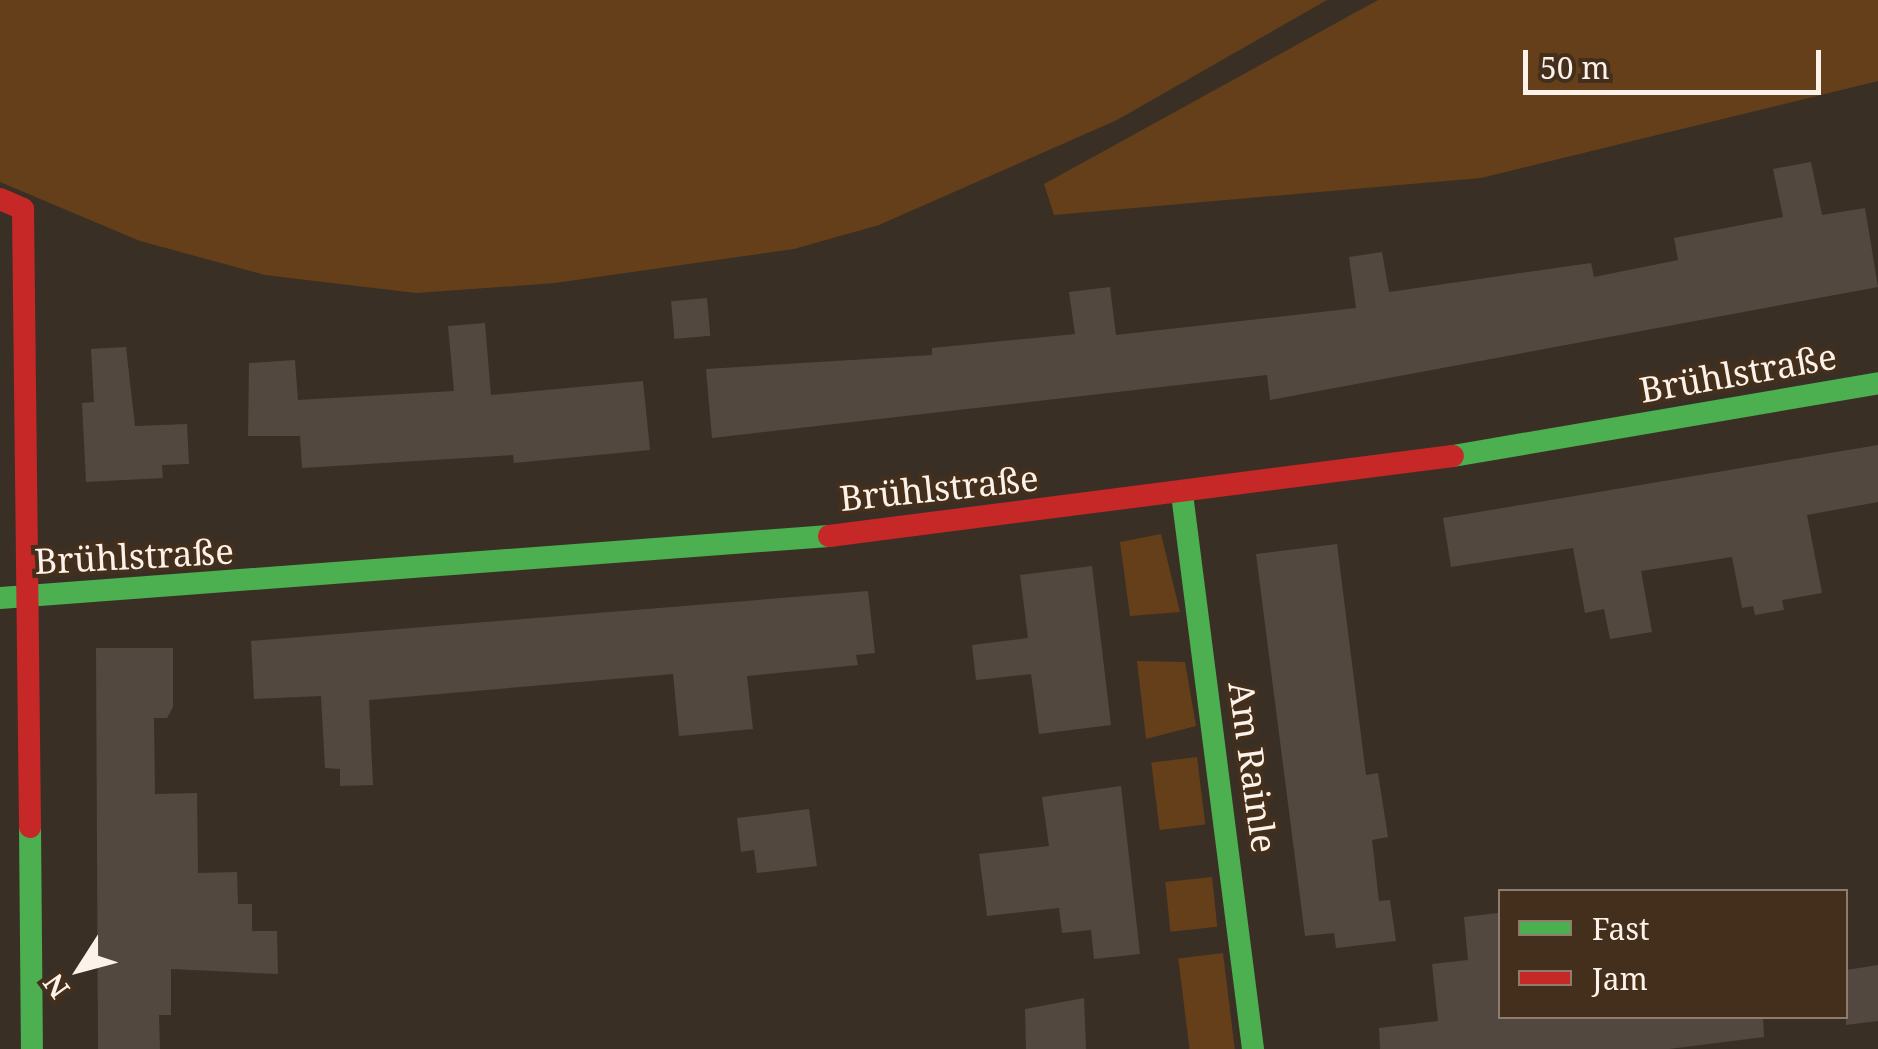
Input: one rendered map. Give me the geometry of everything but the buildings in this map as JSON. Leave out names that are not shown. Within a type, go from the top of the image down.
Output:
[{"type":"street","points":[[0,199],[23,210],[32,1049]]},
{"type":"street","name":"Brühlstraße","points":[[0,598],[701,550],[1182,494],[1497,450],[1878,383]]},
{"type":"street","name":"Am Rainle","points":[[1182,494],[1254,1049]]},
{"type":"shaded area","points":[[0,0],[1327,0],[1117,120],[879,225],[794,249],[555,283],[416,293],[265,275],[140,241],[0,182]]},
{"type":"shaded area","points":[[1378,0],[1878,0],[1878,81],[1481,178],[1054,215],[1044,184]]},
{"type":"shaded area","points":[[1161,534],[1180,612],[1130,616],[1120,542]]},
{"type":"shaded area","points":[[1137,661],[1185,662],[1196,726],[1146,739]]},
{"type":"shaded area","points":[[1197,757],[1205,824],[1160,830],[1151,763]]},
{"type":"shaded area","points":[[1212,877],[1217,927],[1170,932],[1165,882]]},
{"type":"shaded area","points":[[1223,953],[1235,1049],[1189,1049],[1178,958]]},
{"type":"traffic: fast","points":[[1453,456],[1878,383]]},
{"type":"traffic: fast","points":[[1182,494],[1253,1049]]},
{"type":"traffic: fast","points":[[0,598],[829,536]]},
{"type":"traffic: fast","points":[[30,827],[32,1049]]},
{"type":"traffic: jam","points":[[0,199],[23,209],[30,827]]},
{"type":"traffic: jam","points":[[829,536],[1453,456]]}]
